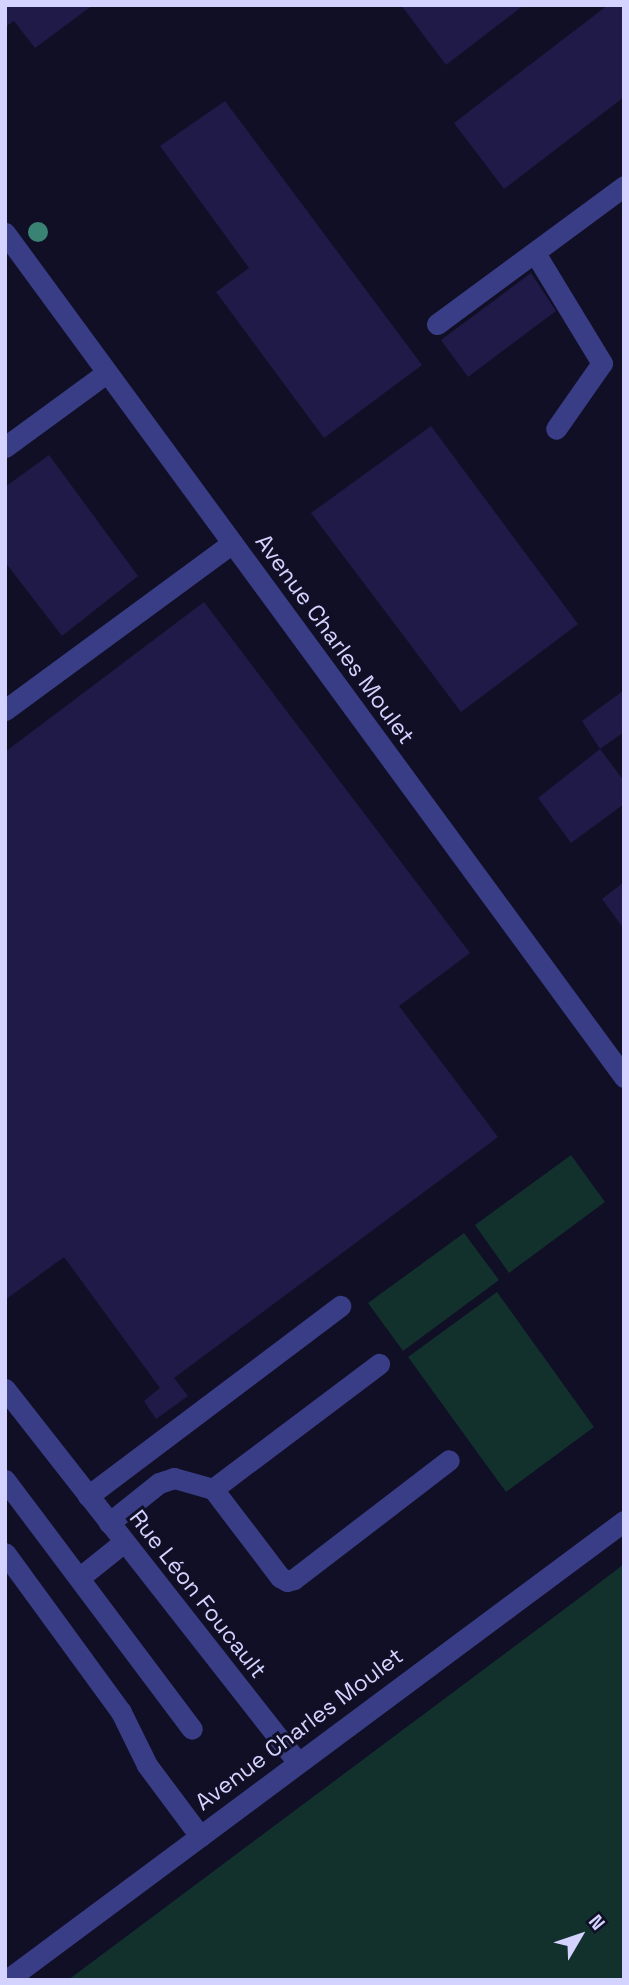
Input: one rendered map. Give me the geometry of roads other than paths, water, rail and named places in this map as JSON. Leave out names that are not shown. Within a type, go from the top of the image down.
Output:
[{"type":"street","points":[[437,324],[624,186]]},
{"type":"street","name":"Avenue Charles Moulet","points":[[5,233],[624,1077]]},
{"type":"street","points":[[535,253],[602,363],[556,429]]},
{"type":"street","points":[[5,447],[106,373]]},
{"type":"street","points":[[5,710],[232,543]]},
{"type":"street","points":[[88,1496],[340,1306]]},
{"type":"street","points":[[213,1489],[379,1364]]},
{"type":"street","name":"Rue Léon Foucault","points":[[5,1389],[297,1762]]},
{"type":"street","points":[[108,1523],[167,1481],[183,1480],[213,1489],[280,1577],[287,1581],[294,1579],[449,1460]]},
{"type":"street","points":[[5,1480],[192,1729]]},
{"type":"street","name":"Avenue Charles Moulet","points":[[7,1980],[624,1521]]},
{"type":"street","points":[[79,1578],[124,1542]]},
{"type":"street","points":[[5,1553],[121,1712],[147,1765],[200,1836]]}]
